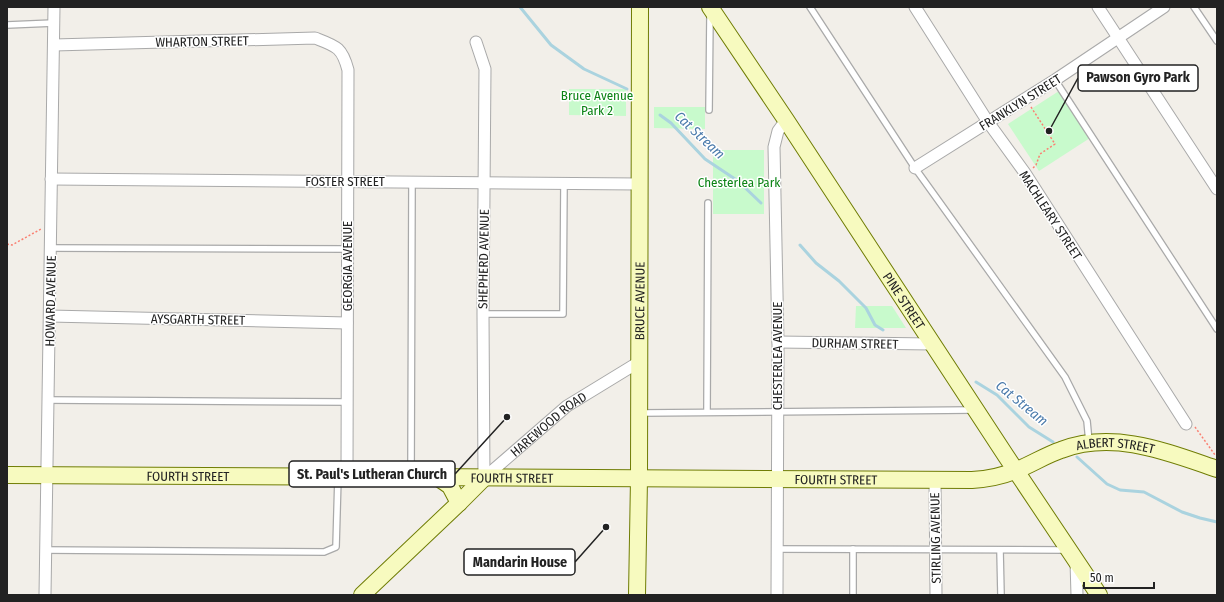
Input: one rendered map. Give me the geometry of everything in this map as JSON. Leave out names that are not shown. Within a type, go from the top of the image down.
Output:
[{"type":"street","name":"HOWARD AVENUE","points":[[45,595],[50,316],[50,179],[54,7]]},
{"type":"street","name":"BRUCE AVENUE","points":[[637,595],[640,7]]},
{"type":"street","name":"PINE STREET","points":[[710,7],[1099,595]]},
{"type":"street","name":"MACHLEARY STREET","points":[[915,7],[988,122],[1024,173],[1186,424]]},
{"type":"street","points":[[1098,7],[1217,189]]},
{"type":"street","name":"FRANKLYN STREET","points":[[915,168],[1056,80],[1164,7]]},
{"type":"street","name":"WHARTON STREET","points":[[54,44],[315,38],[335,46],[344,56]]},
{"type":"street","name":"SHEPHERD AVENUE","points":[[476,42],[485,69],[483,314],[484,478]]},
{"type":"street","name":"GEORGIA AVENUE","points":[[342,477],[347,402],[348,70],[344,56]]},
{"type":"street","name":"CHESTERLEA AVENUE","points":[[777,595],[778,342],[774,147],[778,131],[786,120]]},
{"type":"street","name":"FOSTER STREET","points":[[50,179],[639,184]]},
{"type":"street","name":"AYSGARTH STREET","points":[[50,316],[347,322]]},
{"type":"street","name":"DURHAM STREET","points":[[778,342],[932,344]]},
{"type":"street","name":"HAREWOOD ROAD","points":[[362,595],[484,478],[567,406],[639,362]]},
{"type":"street","name":"ALBERT STREET","points":[[1016,471],[1059,450],[1089,442],[1133,444],[1155,448],[1217,469]]},
{"type":"street","name":"FOURTH STREET","points":[[7,475],[935,480],[987,479],[1016,471]]},
{"type":"street","points":[[437,477],[450,486],[459,503]]},
{"type":"street","name":"STIRLING AVENUE","points":[[935,480],[936,595]]},
{"type":"street","points":[[1072,555],[1077,595]]},
{"type":"lane","points":[[708,110],[710,7]]},
{"type":"lane","points":[[810,7],[915,168],[1065,377],[1087,421],[1089,442]]},
{"type":"lane","points":[[1194,7],[1217,41]]},
{"type":"lane","points":[[7,25],[54,23]]},
{"type":"lane","points":[[1056,80],[1217,329]]},
{"type":"lane","points":[[411,477],[412,182]]},
{"type":"lane","points":[[483,314],[563,314],[564,183]]},
{"type":"lane","points":[[707,412],[708,203]]},
{"type":"lane","points":[[50,248],[347,249]]},
{"type":"lane","points":[[48,400],[347,402]]},
{"type":"lane","points":[[639,413],[976,410]]},
{"type":"lane","points":[[45,550],[324,552],[336,547],[342,477]]},
{"type":"lane","points":[[777,549],[1000,550],[1072,555]]},
{"type":"lane","points":[[853,549],[853,595]]},
{"type":"lane","points":[[1000,550],[1001,595]]},
{"type":"path","points":[[1024,173],[1036,165],[1040,154],[1056,144],[1025,99]]},
{"type":"path","points":[[7,244],[12,245],[50,224]]},
{"type":"path","points":[[1186,424],[1196,428],[1217,457]]},
{"type":"green space","name":"Bruce Avenue Park 2","points":[[569,89],[626,89],[626,116],[569,115]]},
{"type":"green space","points":[[1059,91],[1090,138],[1039,171],[1008,124]]},
{"type":"green space","points":[[654,107],[705,107],[705,129],[654,128]]},
{"type":"green space","name":"Chesterlea Park","points":[[713,150],[764,150],[764,214],[713,214]]},
{"type":"green space","points":[[856,306],[892,306],[906,328],[855,328]]},
{"type":"waterway","name":"Cat Stream","points":[[520,7],[551,45],[584,69],[627,89]]},
{"type":"waterway","name":"Cat Stream","points":[[660,115],[671,123],[705,159],[738,181],[761,203]]},
{"type":"waterway","name":"Cat Stream","points":[[800,245],[816,263],[839,281],[866,308],[875,325],[883,330]]},
{"type":"waterway","name":"Cat Stream","points":[[976,382],[997,395],[1029,427],[1053,442]]},
{"type":"waterway","name":"Cat Stream","points":[[1077,457],[1107,484],[1120,490],[1144,492],[1182,512],[1217,522]]},
{"type":"place","name":"Pawson Gyro Park","points":[[1049,131]]},
{"type":"place","name":"St. Paul's Lutheran Church","points":[[507,417]]},
{"type":"place","name":"Mandarin House","points":[[606,527]]}]
